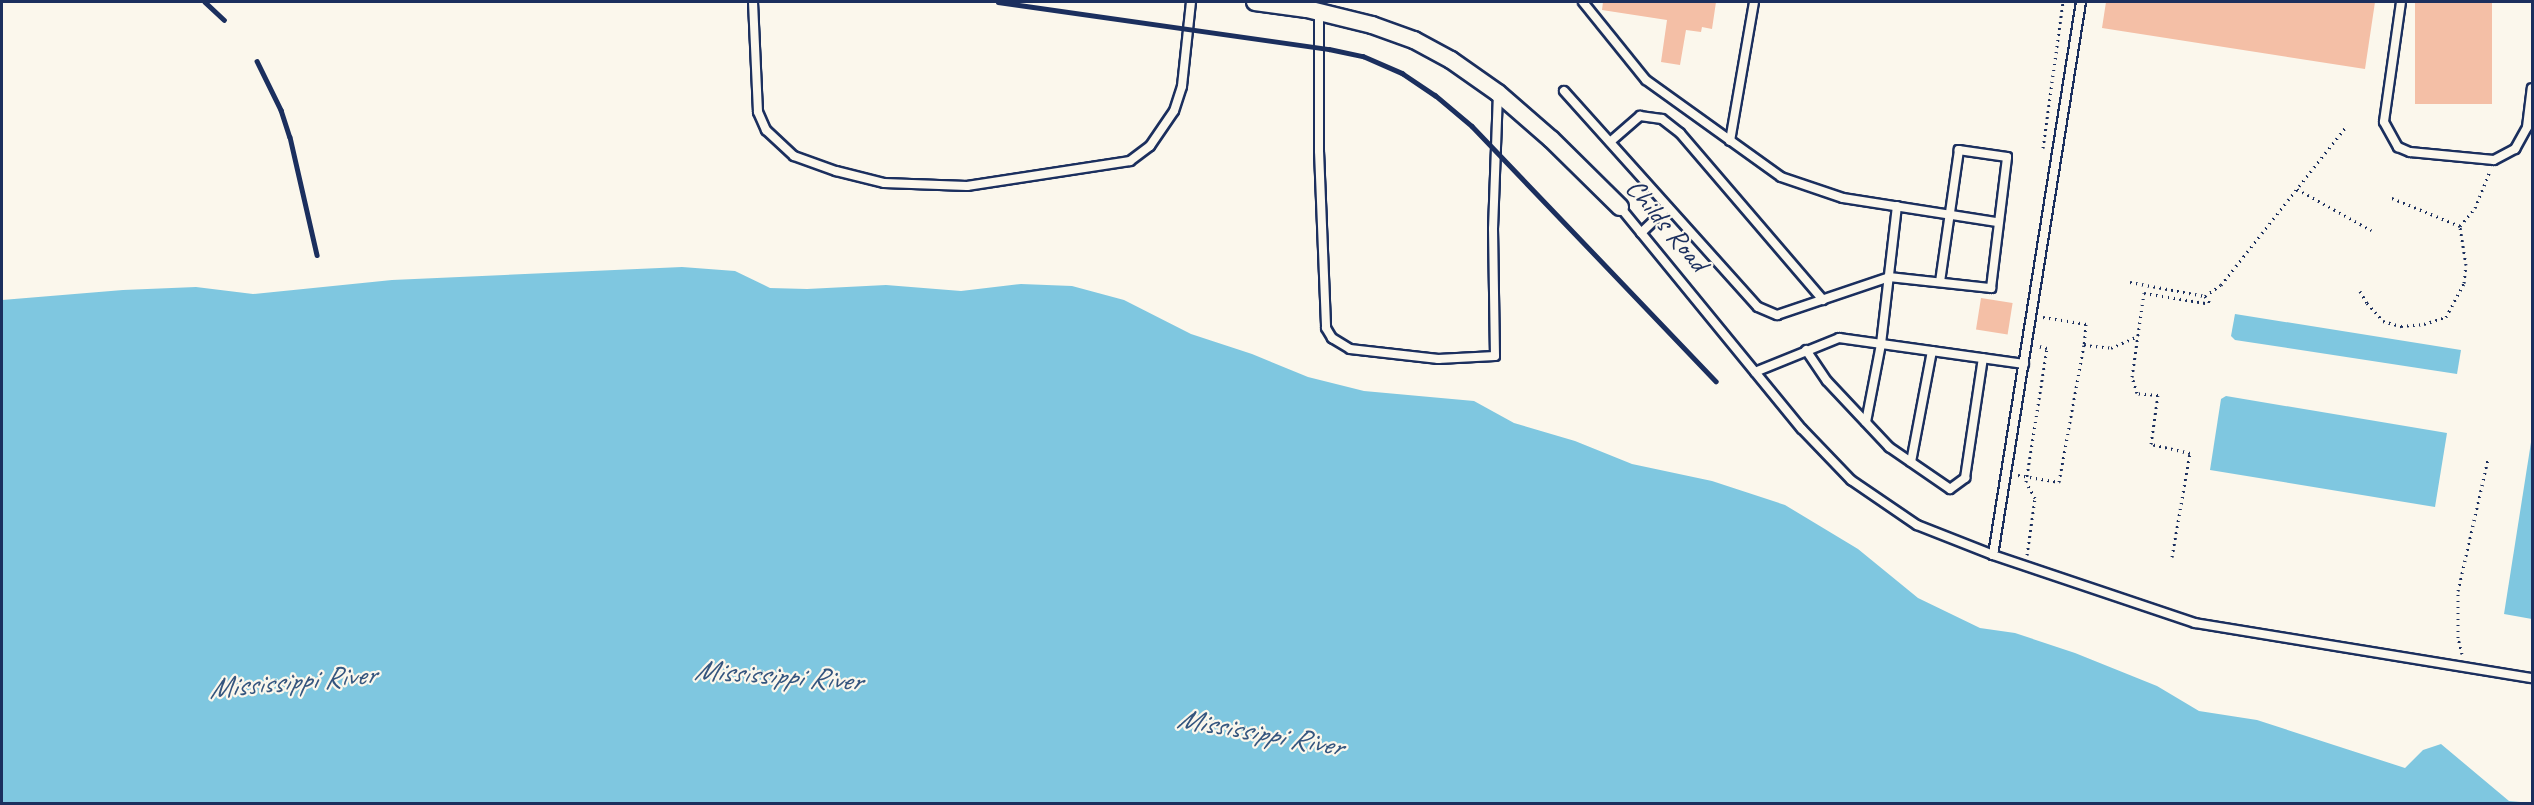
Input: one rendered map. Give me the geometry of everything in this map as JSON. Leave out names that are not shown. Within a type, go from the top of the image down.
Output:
[{"type":"street","name":"Childs Road","points":[[1255,2],[1319,12],[1372,25],[1414,40],[1451,60],[1498,93],[1551,139],[1620,207]]},
{"type":"lane","points":[[753,2],[753,65],[758,112],[766,130],[794,156],[836,171],[884,183],[967,186],[1130,161],[1150,146],[1174,111],[1182,86],[1191,2]]},
{"type":"lane","points":[[1583,2],[1646,80],[1781,177],[1843,198],[1997,222]]},
{"type":"lane","points":[[1730,141],[1754,2]]},
{"type":"lane","points":[[1993,555],[2081,2]]},
{"type":"lane","points":[[2401,2],[2384,122],[2397,147],[2410,152],[2494,160],[2515,149],[2527,127],[2532,88]]},
{"type":"lane","points":[[1319,12],[1319,151],[1326,328],[1332,338],[1350,349],[1438,359],[1495,356],[1493,229],[1498,93]]},
{"type":"lane","points":[[1564,91],[1758,307],[1777,315],[1888,277],[1990,288],[2007,157],[1959,150],[1940,282]]},
{"type":"lane","points":[[1610,142],[1640,116],[1662,119],[1680,133],[1823,300]]},
{"type":"lane","points":[[1866,422],[1881,344],[1897,206]]},
{"type":"lane","name":"Childs Road","points":[[1620,207],[1802,429],[1851,480],[1917,525],[1993,555],[2195,623],[2532,678]]},
{"type":"lane","points":[[1641,233],[1668,207]]},
{"type":"lane","points":[[1755,372],[1839,338],[2024,364]]},
{"type":"lane","points":[[1806,350],[1827,381],[1889,447],[1950,489],[1965,478],[1983,358]]},
{"type":"lane","points":[[1911,462],[1932,351]]},
{"type":"path","points":[[2130,282],[2205,296],[2221,285],[2346,127]]},
{"type":"path","points":[[2360,291],[2383,321],[2401,326],[2424,324],[2446,317],[2464,283],[2466,265],[2460,226],[2475,208],[2494,160]]},
{"type":"path","points":[[2297,189],[2371,230]]},
{"type":"path","points":[[2392,198],[2460,226]]},
{"type":"path","points":[[2172,557],[2190,453],[2151,444],[2158,395],[2138,393],[2132,377],[2144,293],[2207,303],[2205,296]]},
{"type":"path","points":[[2026,476],[2060,482],[2084,345],[2111,348],[2138,336]]},
{"type":"path","points":[[2024,565],[2035,498],[2027,485],[2026,476],[2047,348],[2027,345]]},
{"type":"path","points":[[2467,667],[2458,638],[2458,591],[2488,459]]},
{"type":"water","name":"Mississippi River","points":[[682,267],[735,271],[770,288],[807,289],[886,285],[961,291],[1021,284],[1072,286],[1124,300],[1191,334],[1252,354],[1308,377],[1364,391],[1474,401],[1514,423],[1575,441],[1632,464],[1712,481],[1785,505],[1858,549],[1918,598],[1980,628],[2015,633],[2075,653],[2157,686],[2199,711],[2257,720],[2405,768],[2423,750],[2441,744],[2509,801],[2532,803],[2,803],[2,300],[123,290],[196,287],[253,294],[392,280]]},
{"type":"water","points":[[2235,314],[2461,350],[2457,374],[2235,340],[2231,336]]},
{"type":"water","points":[[2226,396],[2447,433],[2435,507],[2210,470],[2221,399]]},
{"type":"water","points":[[2532,436],[2532,619],[2504,614]]},
{"type":"building","points":[[1603,2],[1716,2],[1712,29],[1702,27],[1701,32],[1686,30],[1680,65],[1661,62],[1667,20],[1602,10]]},
{"type":"building","points":[[2106,2],[2375,2],[2365,69],[2102,28]]},
{"type":"building","points":[[2415,2],[2492,2],[2492,104],[2415,104]]},
{"type":"building","points":[[1981,298],[2013,303],[2008,335],[1976,330]]},
{"type":"railway","points":[[205,2],[224,20]]},
{"type":"railway","points":[[998,2],[1329,49],[1363,56],[1402,73],[1435,95],[1472,126],[1716,381]]},
{"type":"railway","points":[[257,61],[281,110],[290,137],[317,255]]}]
